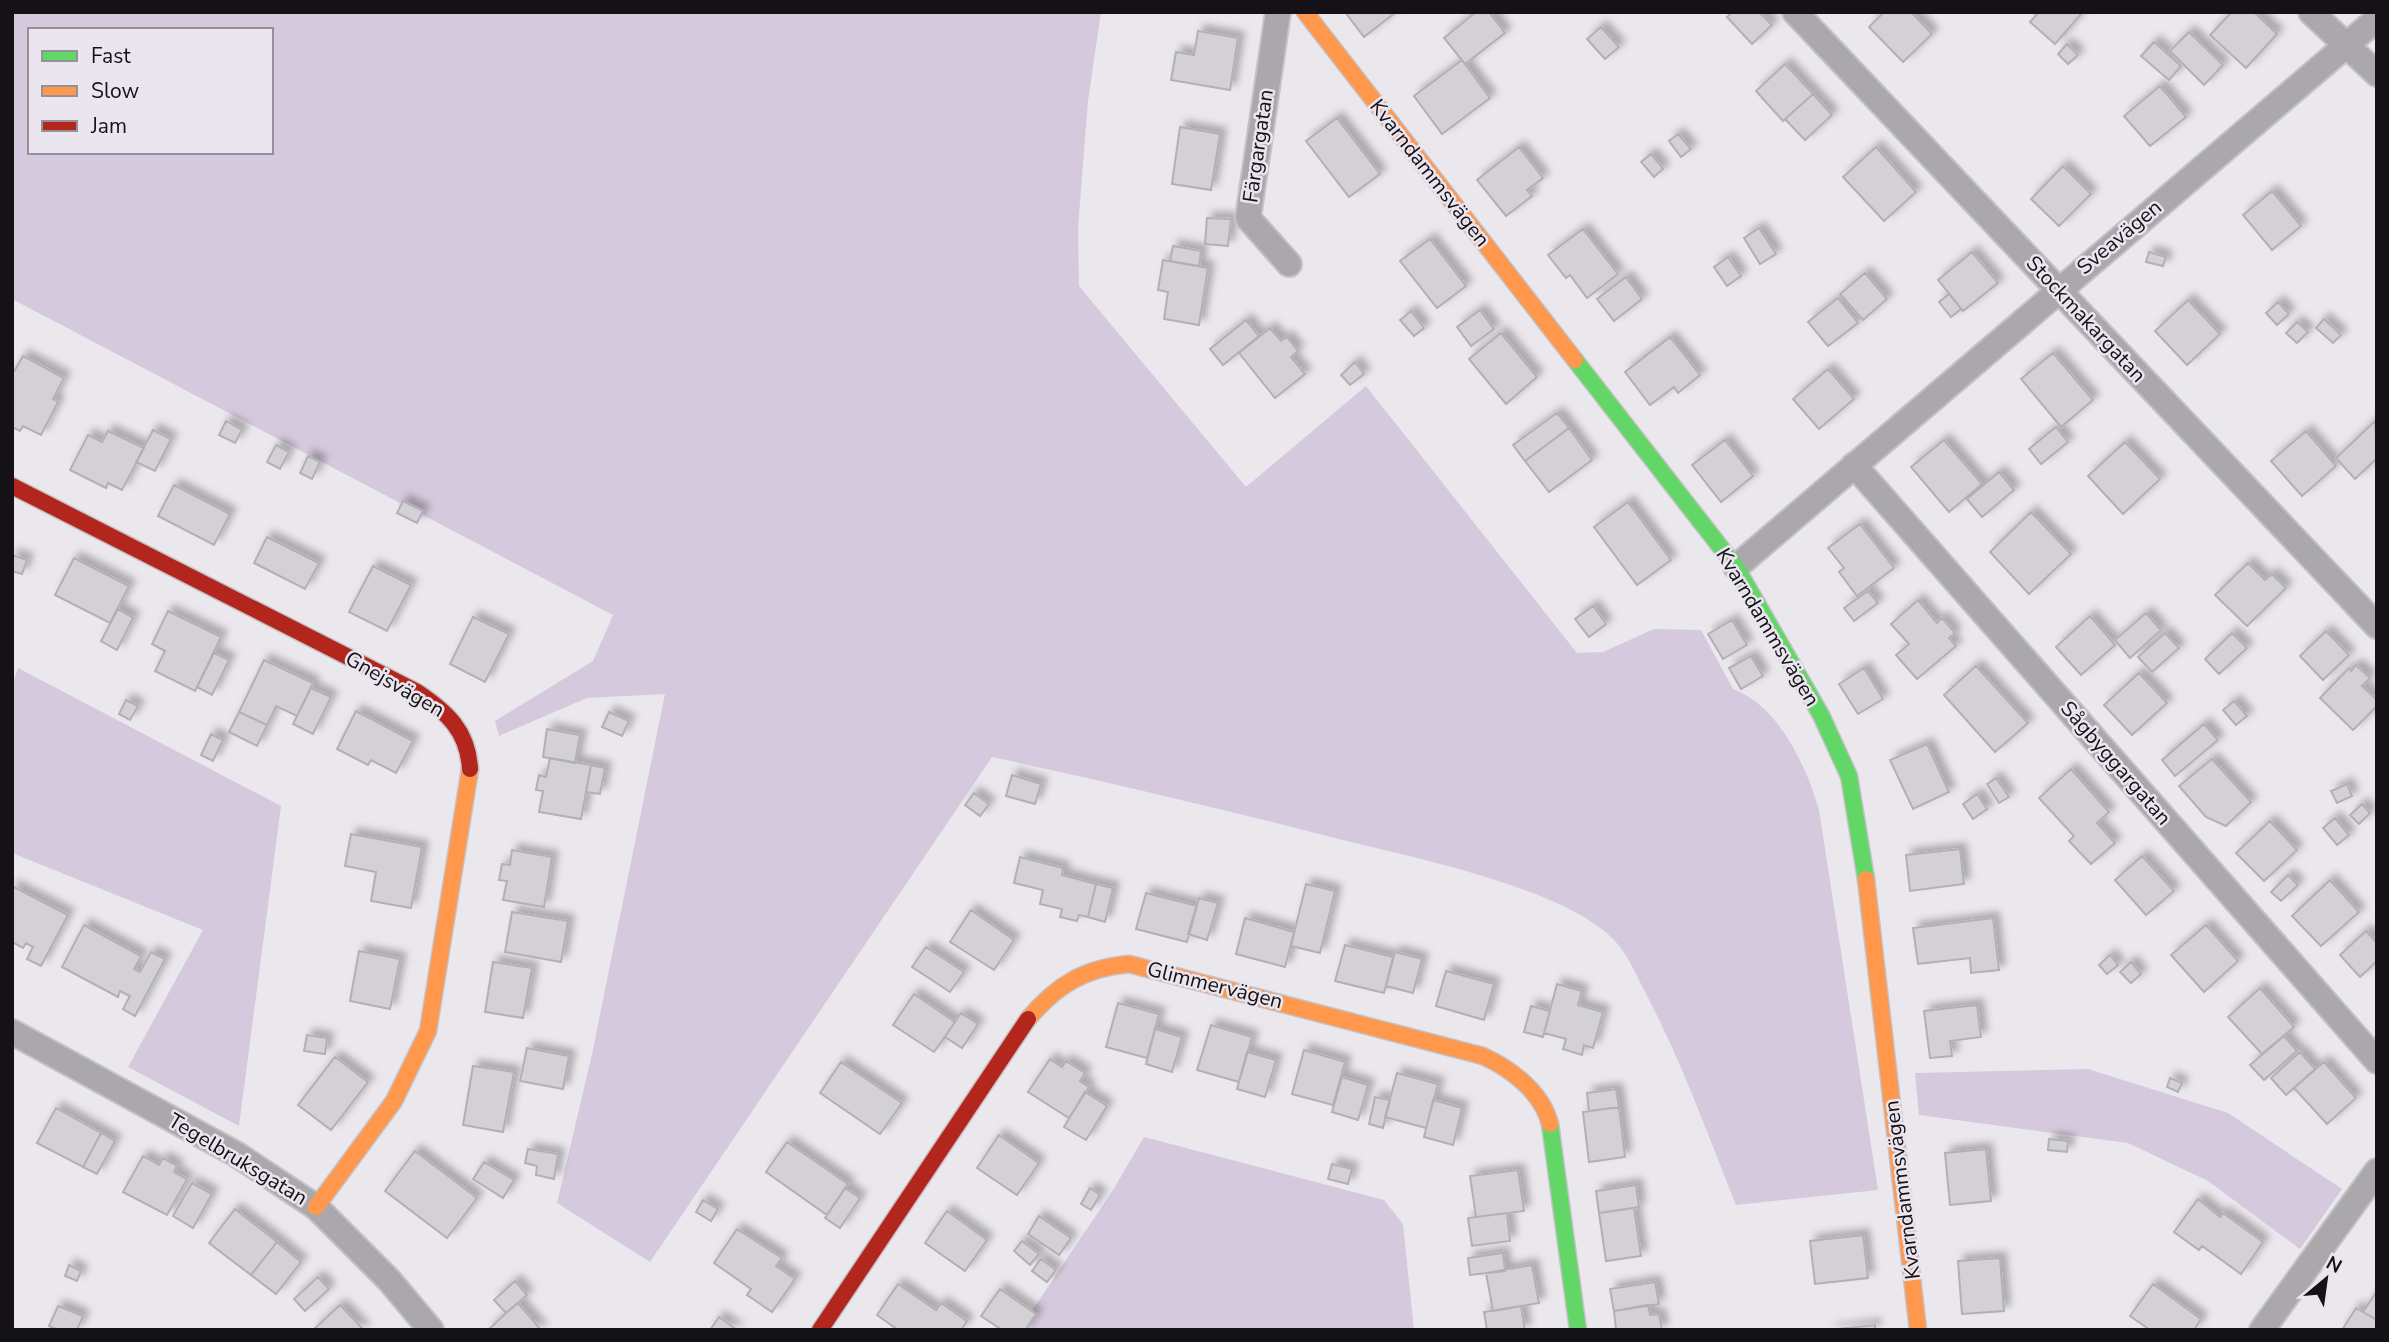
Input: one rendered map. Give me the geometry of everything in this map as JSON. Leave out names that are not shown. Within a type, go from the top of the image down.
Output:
[{"type":"street","name":"Färgargatan","points":[[1278,12],[1248,218],[1289,264]]},
{"type":"street","name":"Kvarndammsvägen","points":[[1305,12],[1736,566],[1821,715],[1849,776],[1861,833],[1918,1330]]},
{"type":"street","name":"Stockmakargatan","points":[[1795,12],[2377,626]]},
{"type":"street","points":[[2311,12],[2377,74]]},
{"type":"street","name":"Sveavägen","points":[[1736,566],[2377,19]]},
{"type":"street","name":"Sågbyggargatan","points":[[1854,465],[2377,1061]]},
{"type":"street","name":"Gnejsvägen","points":[[12,486],[417,692],[449,712],[464,734],[471,764],[469,785],[428,1031],[419,1060],[404,1088],[317,1207]]},
{"type":"street","name":"Glimmervägen","points":[[820,1330],[1021,1025],[1052,990],[1076,973],[1099,965],[1129,964],[1469,1051],[1499,1062],[1521,1079],[1538,1099],[1549,1120],[1578,1330]]},
{"type":"street","name":"Tegelbruksgatan","points":[[12,1032],[236,1154],[317,1207],[389,1280],[430,1330]]},
{"type":"street","points":[[2262,1330],[2377,1171]]},
{"type":"shaded area","points":[[12,12],[1101,12],[1088,101],[1078,228],[1079,286],[1246,487],[1366,386],[1577,653],[1603,652],[1654,629],[1701,630],[1733,689],[1764,709],[1788,739],[1807,775],[1819,810],[1878,1190],[1736,1205],[1682,1069],[1627,958],[1614,940],[1591,922],[1561,905],[1487,877],[1447,866],[1168,797],[992,757],[650,1262],[557,1203],[592,1054],[665,694],[587,698],[499,736],[495,721],[593,661],[613,615],[12,299]]},
{"type":"shaded area","points":[[18,668],[281,806],[239,1126],[128,1067],[203,930],[12,853],[12,686]]},
{"type":"shaded area","points":[[2088,1069],[2228,1113],[2342,1189],[2300,1249],[2208,1181],[2128,1143],[1919,1115],[1915,1073]]},
{"type":"shaded area","points":[[1144,1137],[1384,1200],[1403,1224],[1414,1330],[1019,1330],[1113,1190]]},
{"type":"building","points":[[1345,12],[1396,12],[1364,37]]},
{"type":"building","points":[[1476,12],[1489,12],[1505,33],[1465,64],[1444,38]]},
{"type":"building","points":[[1733,12],[1759,12],[1772,25],[1752,44],[1727,17]]},
{"type":"building","points":[[1884,12],[1911,12],[1932,34],[1903,62],[1869,27]]},
{"type":"building","points":[[2039,12],[2082,13],[2055,44],[2030,22]]},
{"type":"building","points":[[2232,12],[2254,12],[2277,34],[2246,68],[2210,35]]},
{"type":"building","points":[[1601,27],[1619,47],[1605,59],[1587,39]]},
{"type":"building","points":[[1198,31],[1238,38],[1230,90],[1171,80],[1176,52],[1194,55]]},
{"type":"building","points":[[2189,32],[2223,65],[2204,85],[2170,51]]},
{"type":"building","points":[[2154,42],[2181,66],[2169,80],[2141,56]]},
{"type":"building","points":[[2067,44],[2078,55],[2068,64],[2058,54]]},
{"type":"building","points":[[1462,60],[1490,98],[1442,134],[1414,96]]},
{"type":"building","points":[[1785,64],[1813,94],[1783,121],[1756,91]]},
{"type":"building","points":[[2160,86],[2186,117],[2150,146],[2124,116]]},
{"type":"building","points":[[1813,94],[1832,115],[1805,140],[1785,119]]},
{"type":"building","points":[[1337,118],[1380,174],[1349,197],[1306,141]]},
{"type":"building","points":[[1180,127],[1220,134],[1211,190],[1172,184]]},
{"type":"building","points":[[1678,134],[1691,149],[1681,157],[1669,141]]},
{"type":"building","points":[[1519,147],[1543,178],[1527,190],[1532,196],[1506,216],[1477,180]]},
{"type":"building","points":[[1876,147],[1916,192],[1884,221],[1843,177]]},
{"type":"building","points":[[1651,154],[1663,169],[1654,177],[1641,162]]},
{"type":"building","points":[[2063,166],[2091,194],[2059,226],[2031,199]]},
{"type":"building","points":[[2272,191],[2301,226],[2272,250],[2243,215]]},
{"type":"building","points":[[1207,218],[1231,219],[1228,246],[1205,244]]},
{"type":"building","points":[[1759,228],[1776,254],[1760,264],[1744,238]]},
{"type":"building","points":[[1583,229],[1618,274],[1587,298],[1570,275],[1566,278],[1548,255]]},
{"type":"building","points":[[1430,239],[1466,286],[1437,308],[1400,261]]},
{"type":"building","points":[[1173,246],[1201,251],[1199,266],[1170,261]]},
{"type":"building","points":[[1972,252],[1998,283],[1963,311],[1938,280]]},
{"type":"building","points":[[2149,252],[2166,257],[2163,266],[2146,262]]},
{"type":"building","points":[[1728,257],[1741,276],[1727,286],[1714,267]]},
{"type":"building","points":[[1163,260],[1208,268],[1199,325],[1164,319],[1168,292],[1158,290]]},
{"type":"building","points":[[1865,273],[1887,299],[1863,320],[1840,294]]},
{"type":"building","points":[[1626,277],[1642,299],[1614,321],[1597,299]]},
{"type":"building","points":[[1949,294],[1961,309],[1951,317],[1939,302]]},
{"type":"building","points":[[1838,298],[1858,323],[1828,346],[1808,322]]},
{"type":"building","points":[[2188,300],[2220,334],[2187,365],[2155,331]]},
{"type":"building","points":[[2278,302],[2289,314],[2277,325],[2266,313]]},
{"type":"building","points":[[1480,310],[1494,329],[1471,346],[1457,327]]},
{"type":"building","points":[[1411,311],[1424,328],[1414,336],[1400,320]]},
{"type":"building","points":[[2324,319],[2341,335],[2333,343],[2316,328]]},
{"type":"building","points":[[1246,320],[1259,336],[1223,365],[1210,349]]},
{"type":"building","points":[[2297,322],[2308,332],[2297,343],[2286,333]]},
{"type":"building","points":[[1270,328],[1281,341],[1287,337],[1298,351],[1291,357],[1305,374],[1275,398],[1239,353]]},
{"type":"building","points":[[1501,333],[1537,377],[1506,404],[1469,359]]},
{"type":"building","points":[[1670,337],[1700,375],[1678,393],[1674,387],[1650,405],[1625,372]]},
{"type":"building","points":[[2053,353],[2093,400],[2061,427],[2021,379]]},
{"type":"building","points":[[23,356],[64,378],[53,399],[58,402],[41,435],[23,426],[20,431],[12,427],[12,375]]},
{"type":"building","points":[[1355,362],[1364,374],[1350,385],[1341,375]]},
{"type":"building","points":[[1828,369],[1854,399],[1819,429],[1793,399]]},
{"type":"building","points":[[1557,413],[1569,428],[1525,461],[1513,445]]},
{"type":"building","points":[[226,421],[242,430],[235,443],[219,435]]},
{"type":"building","points":[[2375,421],[2377,458],[2355,479],[2336,458]]},
{"type":"building","points":[[2056,427],[2068,442],[2041,464],[2029,449]]},
{"type":"building","points":[[1569,428],[1592,460],[1549,492],[1525,461]]},
{"type":"building","points":[[153,430],[171,439],[155,471],[136,462]]},
{"type":"building","points":[[108,431],[144,448],[122,490],[108,483],[106,488],[70,470],[88,435],[102,442]]},
{"type":"building","points":[[2306,431],[2336,466],[2302,496],[2271,461]]},
{"type":"building","points":[[1725,440],[1753,476],[1721,502],[1692,465]]},
{"type":"building","points":[[1944,440],[1982,484],[1949,512],[1911,467]]},
{"type":"building","points":[[2125,442],[2160,479],[2123,514],[2088,476]]},
{"type":"building","points":[[276,445],[289,452],[280,469],[267,462]]},
{"type":"building","points":[[308,456],[320,462],[312,479],[300,473]]},
{"type":"building","points":[[1999,472],[2014,490],[1982,517],[1967,499]]},
{"type":"building","points":[[174,485],[230,514],[214,545],[158,516]]},
{"type":"building","points":[[403,501],[423,511],[417,523],[397,513]]},
{"type":"building","points":[[1628,502],[1671,560],[1637,585],[1594,527]]},
{"type":"building","points":[[2031,512],[2071,554],[2029,594],[1990,552]]},
{"type":"building","points":[[1860,524],[1894,568],[1857,596],[1839,572],[1844,568],[1828,548]]},
{"type":"building","points":[[267,537],[319,563],[305,589],[254,563]]},
{"type":"building","points":[[12,555],[27,560],[22,574],[12,571]]},
{"type":"building","points":[[74,558],[129,586],[110,623],[55,595]]},
{"type":"building","points":[[2248,563],[2265,580],[2272,574],[2286,588],[2247,626],[2215,595]]},
{"type":"building","points":[[373,566],[411,585],[387,631],[349,612]]},
{"type":"building","points":[[1868,591],[1878,603],[1854,621],[1844,608]]},
{"type":"building","points":[[1918,600],[1937,623],[1942,618],[1955,633],[1949,638],[1956,646],[1917,679],[1896,655],[1909,644],[1891,624]]},
{"type":"building","points":[[1593,606],[1606,624],[1589,637],[1575,619]]},
{"type":"building","points":[[118,609],[133,618],[117,650],[101,641]]},
{"type":"building","points":[[168,611],[221,637],[195,691],[155,671],[165,651],[152,644]]},
{"type":"building","points":[[2146,613],[2161,630],[2130,658],[2115,640]]},
{"type":"building","points":[[2090,616],[2115,645],[2081,675],[2056,647]]},
{"type":"building","points":[[473,617],[509,634],[485,682],[450,664]]},
{"type":"building","points":[[1732,620],[1747,645],[1723,659],[1708,634]]},
{"type":"building","points":[[2326,631],[2349,655],[2323,680],[2300,656]]},
{"type":"building","points":[[2165,633],[2179,648],[2152,672],[2138,657]]},
{"type":"building","points":[[2232,633],[2247,648],[2219,674],[2205,659]]},
{"type":"building","points":[[214,653],[229,660],[212,695],[197,687]]},
{"type":"building","points":[[1751,656],[1763,676],[1741,689],[1729,668]]},
{"type":"building","points":[[264,660],[313,683],[297,716],[276,706],[267,725],[239,712]]},
{"type":"building","points":[[2356,665],[2370,678],[2362,686],[2377,700],[2377,706],[2353,730],[2320,698],[2349,668],[2351,671]]},
{"type":"building","points":[[1976,666],[2028,723],[1995,752],[1944,695]]},
{"type":"building","points":[[1864,668],[1883,699],[1858,714],[1839,684]]},
{"type":"building","points":[[2139,673],[2167,703],[2132,735],[2104,705]]},
{"type":"building","points":[[311,688],[331,697],[313,734],[293,724]]},
{"type":"building","points":[[126,700],[138,706],[130,720],[119,714]]},
{"type":"building","points":[[2234,701],[2247,716],[2236,725],[2223,710]]},
{"type":"building","points":[[356,711],[413,741],[396,773],[371,760],[368,765],[337,749]]},
{"type":"building","points":[[239,712],[267,725],[257,746],[229,732]]},
{"type":"building","points":[[609,712],[629,721],[622,736],[602,727]]},
{"type":"building","points":[[2204,724],[2218,740],[2175,776],[2162,760]]},
{"type":"building","points":[[547,729],[580,735],[575,763],[543,757]]},
{"type":"building","points":[[211,734],[223,740],[213,761],[201,755]]},
{"type":"building","points":[[1927,744],[1949,792],[1913,809],[1890,760]]},
{"type":"building","points":[[550,758],[591,765],[581,819],[539,812],[543,791],[536,790],[539,775],[546,777]]},
{"type":"building","points":[[2212,759],[2251,802],[2226,826],[2206,817],[2179,786]]},
{"type":"building","points":[[591,765],[605,768],[600,794],[586,792]]},
{"type":"building","points":[[2071,769],[2109,812],[2097,823],[2115,843],[2091,864],[2069,841],[2074,836],[2039,798]]},
{"type":"building","points":[[1012,775],[1041,784],[1035,804],[1006,796]]},
{"type":"building","points":[[1996,778],[2009,797],[1999,803],[1987,784]]},
{"type":"building","points":[[2347,784],[2352,796],[2337,803],[2331,791]]},
{"type":"building","points":[[974,793],[989,804],[980,816],[965,805]]},
{"type":"building","points":[[1977,794],[1987,809],[1973,819],[1963,804]]},
{"type":"building","points":[[2362,804],[2370,813],[2359,824],[2350,815]]},
{"type":"building","points":[[2335,818],[2349,835],[2337,845],[2323,828]]},
{"type":"building","points":[[2270,821],[2297,850],[2264,881],[2236,853]]},
{"type":"building","points":[[351,834],[422,847],[411,908],[371,901],[376,872],[345,866]]},
{"type":"building","points":[[1960,849],[1964,884],[1910,891],[1906,855]]},
{"type":"building","points":[[512,850],[552,857],[544,907],[503,900],[507,881],[499,880],[502,864],[510,865]]},
{"type":"building","points":[[2142,856],[2174,891],[2146,915],[2115,880]]},
{"type":"building","points":[[1020,857],[1063,868],[1062,875],[1096,884],[1088,917],[1079,915],[1077,921],[1060,917],[1062,909],[1040,904],[1043,890],[1014,883]]},
{"type":"building","points":[[2288,875],[2298,885],[2281,901],[2271,892]]},
{"type":"building","points":[[2330,880],[2359,912],[2321,946],[2292,916]]},
{"type":"building","points":[[1096,884],[1113,888],[1105,922],[1088,917]]},
{"type":"building","points":[[1306,884],[1335,891],[1320,953],[1291,946]]},
{"type":"building","points":[[12,886],[68,915],[41,966],[27,959],[33,947],[26,943],[23,948],[12,942]]},
{"type":"building","points":[[1146,893],[1197,906],[1187,942],[1136,929]]},
{"type":"building","points":[[1199,898],[1218,903],[1207,940],[1188,934]]},
{"type":"building","points":[[971,910],[1014,940],[994,970],[950,942]]},
{"type":"building","points":[[512,912],[568,921],[561,962],[505,952]]},
{"type":"building","points":[[1245,918],[1294,932],[1285,967],[1236,954]]},
{"type":"building","points":[[1993,918],[1999,970],[1971,973],[1970,958],[1918,964],[1913,928]]},
{"type":"building","points":[[84,925],[141,956],[134,969],[140,972],[151,952],[165,959],[135,1016],[123,1009],[130,996],[120,991],[118,997],[62,967]]},
{"type":"building","points":[[2206,925],[2238,961],[2204,992],[2171,955]]},
{"type":"building","points":[[2366,931],[2377,943],[2377,961],[2360,977],[2340,955]]},
{"type":"building","points":[[1345,945],[1393,957],[1384,993],[1335,981]]},
{"type":"building","points":[[926,947],[964,972],[950,992],[912,967]]},
{"type":"building","points":[[359,951],[400,959],[390,1009],[350,1001]]},
{"type":"building","points":[[1395,952],[1422,959],[1413,993],[1386,986]]},
{"type":"building","points":[[2110,955],[2118,965],[2107,974],[2099,965]]},
{"type":"building","points":[[493,962],[532,968],[523,1018],[485,1012]]},
{"type":"building","points":[[2131,962],[2141,974],[2131,983],[2120,972]]},
{"type":"building","points":[[1446,971],[1494,984],[1484,1020],[1436,1006]]},
{"type":"building","points":[[1557,984],[1582,991],[1578,1005],[1603,1012],[1593,1048],[1584,1045],[1582,1055],[1563,1049],[1566,1039],[1544,1033]]},
{"type":"building","points":[[2260,988],[2294,1027],[2262,1054],[2228,1017]]},
{"type":"building","points":[[914,994],[955,1022],[934,1052],[893,1025]]},
{"type":"building","points":[[1118,1003],[1159,1014],[1147,1058],[1106,1047]]},
{"type":"building","points":[[1977,1005],[1981,1037],[1950,1041],[1952,1056],[1930,1058],[1924,1011]]},
{"type":"building","points":[[1531,1006],[1550,1011],[1543,1037],[1524,1032]]},
{"type":"building","points":[[961,1013],[978,1024],[962,1048],[945,1037]]},
{"type":"building","points":[[1211,1025],[1252,1037],[1239,1082],[1197,1070]]},
{"type":"building","points":[[1155,1029],[1182,1037],[1172,1072],[1146,1064]]},
{"type":"building","points":[[307,1035],[327,1038],[325,1054],[304,1051]]},
{"type":"building","points":[[2284,1036],[2297,1051],[2264,1080],[2250,1065]]},
{"type":"building","points":[[527,1048],[569,1056],[563,1089],[520,1081]]},
{"type":"building","points":[[1304,1050],[1345,1062],[1333,1105],[1292,1094]]},
{"type":"building","points":[[1247,1052],[1276,1060],[1265,1097],[1237,1089]]},
{"type":"building","points":[[2300,1052],[2315,1069],[2286,1095],[2271,1078]]},
{"type":"building","points":[[335,1057],[368,1082],[331,1130],[298,1105]]},
{"type":"building","points":[[1050,1059],[1062,1067],[1066,1061],[1085,1073],[1080,1081],[1089,1087],[1069,1118],[1028,1092]]},
{"type":"building","points":[[841,1062],[902,1103],[880,1134],[820,1093]]},
{"type":"building","points":[[2324,1062],[2356,1098],[2327,1124],[2294,1088]]},
{"type":"building","points":[[473,1066],[514,1072],[503,1132],[463,1125]]},
{"type":"building","points":[[1397,1073],[1438,1084],[1426,1128],[1385,1117]]},
{"type":"building","points":[[1342,1077],[1368,1085],[1358,1120],[1332,1112]]},
{"type":"building","points":[[2170,1078],[2182,1083],[2178,1092],[2167,1087]]},
{"type":"building","points":[[1616,1089],[1619,1107],[1589,1111],[1587,1093]]},
{"type":"building","points":[[1085,1092],[1107,1106],[1086,1140],[1064,1127]]},
{"type":"building","points":[[1375,1097],[1390,1100],[1383,1128],[1369,1124]]},
{"type":"building","points":[[1433,1100],[1462,1108],[1453,1145],[1424,1137]]},
{"type":"building","points":[[1619,1107],[1625,1157],[1589,1162],[1583,1112]]},
{"type":"building","points":[[56,1108],[101,1133],[83,1167],[37,1143]]},
{"type":"building","points":[[101,1133],[115,1141],[97,1174],[83,1167]]},
{"type":"building","points":[[999,1135],[1039,1163],[1017,1195],[977,1168]]},
{"type":"building","points":[[2049,1139],[2068,1141],[2067,1152],[2048,1150]]},
{"type":"building","points":[[787,1142],[848,1184],[827,1215],[766,1172]]},
{"type":"building","points":[[528,1149],[558,1154],[554,1179],[536,1175],[537,1166],[525,1163]]},
{"type":"building","points":[[1986,1149],[1991,1201],[1950,1205],[1945,1153]]},
{"type":"building","points":[[415,1151],[477,1198],[447,1238],[385,1191]]},
{"type":"building","points":[[143,1156],[159,1165],[163,1158],[177,1166],[174,1172],[187,1179],[167,1215],[123,1192]]},
{"type":"building","points":[[484,1162],[514,1180],[503,1198],[473,1179]]},
{"type":"building","points":[[1332,1164],[1352,1169],[1348,1184],[1328,1179]]},
{"type":"building","points":[[1518,1170],[1524,1211],[1476,1217],[1470,1176]]},
{"type":"building","points":[[192,1183],[212,1194],[193,1228],[173,1216]]},
{"type":"building","points":[[1636,1185],[1639,1207],[1599,1213],[1596,1191]]},
{"type":"building","points":[[845,1188],[860,1198],[840,1228],[825,1218]]},
{"type":"building","points":[[1090,1188],[1100,1195],[1091,1210],[1081,1204]]},
{"type":"building","points":[[2198,1199],[2220,1217],[2223,1213],[2263,1242],[2241,1274],[2202,1246],[2199,1250],[2174,1232]]},
{"type":"building","points":[[703,1200],[718,1209],[711,1221],[696,1212]]},
{"type":"building","points":[[1634,1208],[1641,1256],[1606,1261],[1599,1213]]},
{"type":"building","points":[[235,1209],[277,1242],[251,1275],[209,1243]]},
{"type":"building","points":[[947,1211],[987,1240],[965,1271],[925,1243]]},
{"type":"building","points":[[1507,1213],[1510,1241],[1472,1246],[1468,1218]]},
{"type":"building","points":[[1039,1216],[1071,1238],[1059,1255],[1028,1234]]},
{"type":"building","points":[[737,1229],[782,1258],[776,1266],[795,1279],[772,1312],[747,1295],[751,1289],[714,1263]]},
{"type":"building","points":[[1863,1235],[1868,1278],[1815,1284],[1810,1241]]},
{"type":"building","points":[[1022,1241],[1039,1254],[1030,1265],[1014,1251]]},
{"type":"building","points":[[277,1242],[301,1262],[276,1294],[251,1275]]},
{"type":"building","points":[[1503,1253],[1505,1271],[1470,1275],[1468,1258]]},
{"type":"building","points":[[2000,1258],[2004,1311],[1962,1314],[1958,1261]]},
{"type":"building","points":[[1041,1259],[1056,1270],[1047,1282],[1032,1271]]},
{"type":"building","points":[[69,1265],[81,1271],[77,1281],[65,1276]]},
{"type":"building","points":[[1532,1265],[1539,1303],[1493,1311],[1486,1273]]},
{"type":"building","points":[[318,1277],[329,1289],[305,1311],[294,1299]]},
{"type":"building","points":[[515,1281],[527,1295],[506,1313],[494,1300]]},
{"type":"building","points":[[1655,1282],[1659,1304],[1614,1311],[1610,1289]]},
{"type":"building","points":[[898,1284],[936,1310],[941,1303],[967,1321],[961,1330],[898,1330],[877,1315]]},
{"type":"building","points":[[2153,1284],[2201,1319],[2194,1330],[2150,1330],[2130,1316]]},
{"type":"building","points":[[1000,1289],[1036,1314],[1025,1330],[1002,1330],[981,1316]]},
{"type":"building","points":[[2377,1291],[2377,1320],[2363,1312]]},
{"type":"building","points":[[518,1303],[541,1330],[488,1330],[506,1313]]},
{"type":"building","points":[[340,1305],[364,1330],[313,1330]]},
{"type":"building","points":[[1648,1305],[1650,1315],[1659,1314],[1662,1330],[1616,1330],[1614,1311]]},
{"type":"building","points":[[58,1306],[83,1316],[77,1330],[58,1330],[49,1326]]},
{"type":"building","points":[[1521,1306],[1525,1330],[1487,1330],[1484,1312]]},
{"type":"building","points":[[2356,1308],[2377,1320],[2377,1330],[2342,1330]]},
{"type":"building","points":[[719,1317],[737,1330],[710,1330]]},
{"type":"building","points":[[1875,1325],[1875,1330],[1828,1330]]},
{"type":"traffic: fast","points":[[1575,360],[1736,567],[1821,715],[1849,776],[1866,879]]},
{"type":"traffic: fast","points":[[1550,1124],[1578,1330]]},
{"type":"traffic: slow","points":[[1305,12],[1575,360]]},
{"type":"traffic: slow","points":[[316,1207],[394,1101],[428,1031],[470,769]]},
{"type":"traffic: slow","points":[[1866,879],[1918,1330]]},
{"type":"traffic: slow","points":[[1028,1019],[1072,980],[1098,970],[1129,964],[1483,1056],[1514,1075],[1533,1092],[1550,1124]]},
{"type":"traffic: jam","points":[[12,486],[417,692],[438,707],[454,724],[465,744],[470,769]]},
{"type":"traffic: jam","points":[[820,1330],[1028,1019]]}]
